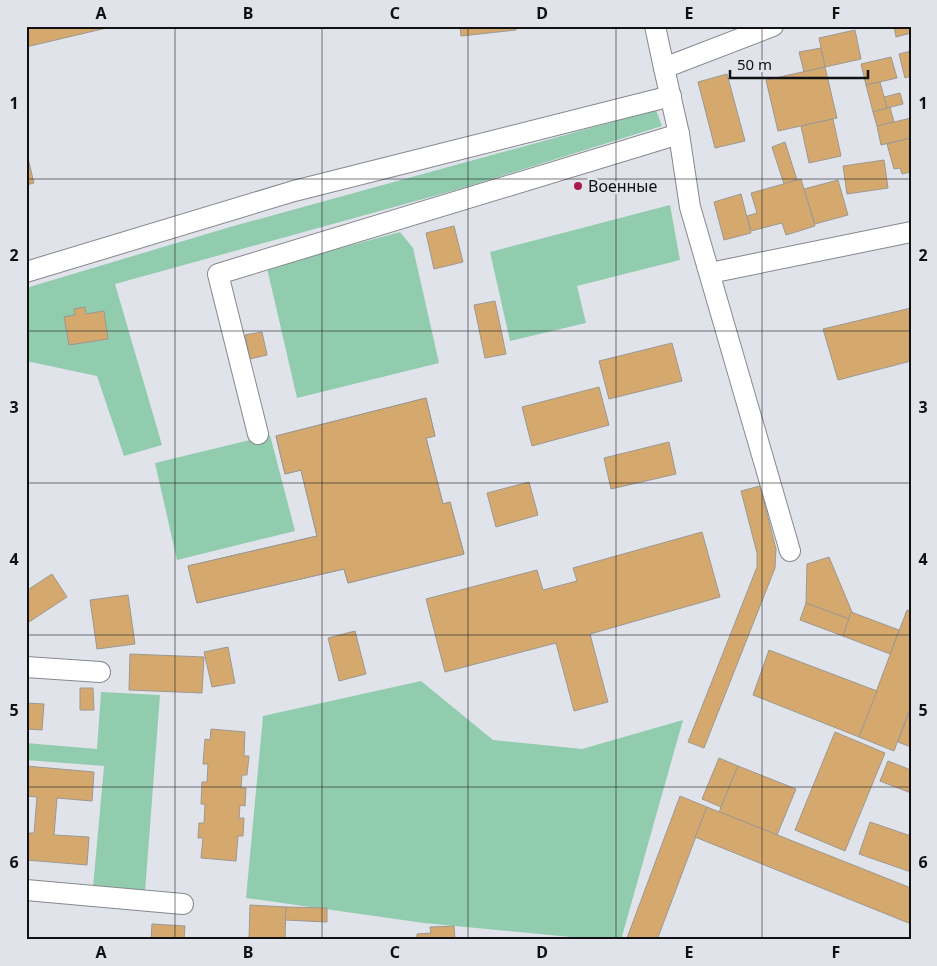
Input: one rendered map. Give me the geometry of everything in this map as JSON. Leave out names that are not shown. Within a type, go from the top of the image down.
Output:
[{"type":"street","points":[[655,26],[679,134],[690,207],[790,550]]},
{"type":"street","points":[[664,68],[773,26]]},
{"type":"street","points":[[26,272],[294,191],[671,96]]},
{"type":"street","points":[[258,434],[218,274],[679,134]]},
{"type":"street","points":[[710,273],[911,232]]},
{"type":"street","points":[[26,667],[100,672]]},
{"type":"street","points":[[26,890],[182,904]]},
{"type":"green space","points":[[656,110],[662,126],[463,188],[115,284],[162,445],[124,456],[97,376],[26,361],[26,288],[230,227]]},
{"type":"green space","points":[[670,205],[680,260],[577,286],[586,323],[510,341],[490,252]]},
{"type":"green space","points":[[400,232],[413,248],[439,363],[297,398],[267,268]]},
{"type":"green space","points":[[270,435],[295,531],[177,560],[155,463]]},
{"type":"green space","points":[[421,681],[493,740],[582,749],[683,720],[621,940],[602,940],[424,923],[246,898],[263,716]]},
{"type":"green space","points":[[101,692],[160,695],[145,892],[93,887],[104,766],[26,760],[26,743],[97,749]]},
{"type":"building","points":[[26,26],[115,26],[26,47]]},
{"type":"building","points":[[460,26],[516,26],[516,30],[461,36]]},
{"type":"building","points":[[894,26],[911,26],[911,33],[896,37]]},
{"type":"building","points":[[855,30],[861,59],[825,67],[819,38]]},
{"type":"building","points":[[821,48],[825,67],[804,72],[799,52]]},
{"type":"building","points":[[911,51],[911,76],[905,78],[899,54]]},
{"type":"building","points":[[891,57],[897,78],[866,85],[861,64]]},
{"type":"building","points":[[825,67],[837,118],[778,131],[766,80]]},
{"type":"building","points":[[727,74],[745,141],[715,148],[698,82]]},
{"type":"building","points":[[880,82],[887,108],[873,112],[866,85]]},
{"type":"building","points":[[900,93],[903,104],[887,108],[884,97]]},
{"type":"building","points":[[890,107],[894,122],[877,126],[873,112]]},
{"type":"building","points":[[911,118],[911,140],[910,138],[881,145],[877,126]]},
{"type":"building","points":[[833,119],[841,156],[809,163],[801,126]]},
{"type":"building","points":[[910,138],[911,172],[902,174],[900,168],[894,169],[887,144]]},
{"type":"building","points":[[785,142],[797,180],[784,184],[772,147]]},
{"type":"building","points":[[26,150],[34,183],[26,185]]},
{"type":"building","points":[[884,160],[888,188],[847,194],[843,166]]},
{"type":"building","points":[[801,179],[815,226],[786,235],[782,223],[751,231],[747,216],[757,213],[751,193]]},
{"type":"building","points":[[838,180],[848,215],[815,224],[804,189]]},
{"type":"building","points":[[741,194],[751,233],[724,240],[714,202]]},
{"type":"building","points":[[454,226],[463,262],[434,269],[426,233]]},
{"type":"building","points":[[495,301],[506,354],[485,358],[474,305]]},
{"type":"building","points":[[85,307],[86,314],[104,311],[108,339],[69,345],[64,317],[75,315],[74,309]]},
{"type":"building","points":[[911,308],[911,361],[838,380],[823,329]]},
{"type":"building","points":[[262,332],[267,355],[250,359],[245,335]]},
{"type":"building","points":[[672,343],[682,381],[609,399],[599,361]]},
{"type":"building","points":[[599,387],[609,425],[532,446],[522,407]]},
{"type":"building","points":[[426,398],[435,436],[426,438],[443,504],[450,502],[464,554],[348,583],[344,569],[197,603],[188,566],[317,536],[301,470],[285,474],[276,436]],"holes":[[[387,448],[404,514],[364,524],[347,458]]]},
{"type":"building","points":[[426,398],[435,436],[426,438],[443,504],[450,502],[464,554],[348,583],[344,569],[197,603],[188,566],[317,536],[301,470],[285,474],[276,436]]},
{"type":"building","points":[[669,442],[676,474],[611,489],[604,458]]},
{"type":"building","points":[[529,482],[538,515],[496,527],[487,493]]},
{"type":"building","points":[[760,486],[776,549],[775,568],[704,748],[688,742],[757,567],[757,553],[741,491]]},
{"type":"building","points":[[702,532],[720,597],[590,634],[608,702],[574,711],[556,643],[445,672],[426,599],[537,570],[543,590],[577,581],[573,568]]},
{"type":"building","points":[[829,557],[852,612],[849,619],[806,603],[807,564]]},
{"type":"building","points":[[52,574],[67,597],[26,624],[26,591]]},
{"type":"building","points":[[128,595],[135,644],[97,649],[90,600]]},
{"type":"building","points":[[806,603],[849,619],[843,636],[800,620]]},
{"type":"building","points":[[907,610],[911,611],[911,706],[894,751],[859,737]]},
{"type":"building","points":[[851,612],[899,630],[890,654],[843,636]]},
{"type":"building","points":[[355,631],[366,674],[339,681],[328,638]]},
{"type":"building","points":[[228,647],[235,683],[212,687],[204,652]]},
{"type":"building","points":[[769,650],[877,691],[859,737],[753,695]]},
{"type":"building","points":[[130,654],[204,657],[202,693],[129,690]]},
{"type":"building","points":[[80,688],[93,688],[94,710],[80,710]]},
{"type":"building","points":[[26,703],[44,704],[42,730],[26,729]]},
{"type":"building","points":[[911,707],[911,747],[898,742]]},
{"type":"building","points":[[211,729],[245,732],[244,756],[249,756],[247,775],[242,775],[241,788],[246,788],[245,806],[240,805],[239,818],[244,818],[243,836],[238,836],[236,861],[201,858],[203,838],[198,838],[199,823],[204,823],[205,804],[201,804],[202,782],[207,782],[208,764],[203,764],[205,739],[210,740]]},
{"type":"building","points":[[835,732],[885,753],[845,851],[795,830]]},
{"type":"building","points":[[719,758],[738,766],[721,807],[702,799]]},
{"type":"building","points":[[888,761],[911,770],[911,793],[880,781]]},
{"type":"building","points":[[26,766],[94,772],[92,801],[57,798],[54,835],[89,837],[87,865],[26,860],[26,833],[34,833],[37,797],[26,796]]},
{"type":"building","points":[[738,766],[796,789],[777,835],[719,812]]},
{"type":"building","points":[[680,796],[707,807],[657,940],[627,938]]},
{"type":"building","points":[[707,807],[911,888],[911,924],[695,837]]},
{"type":"building","points":[[870,822],[911,836],[911,872],[859,854]]},
{"type":"building","points":[[250,905],[286,907],[285,940],[249,940]]},
{"type":"building","points":[[286,907],[327,908],[327,922],[285,920]]},
{"type":"building","points":[[152,924],[185,926],[184,940],[151,940]]},
{"type":"building","points":[[454,926],[455,940],[417,940],[417,934],[431,933],[430,927]]},
{"type":"place","name":"Военные","points":[[578,186]]}]
